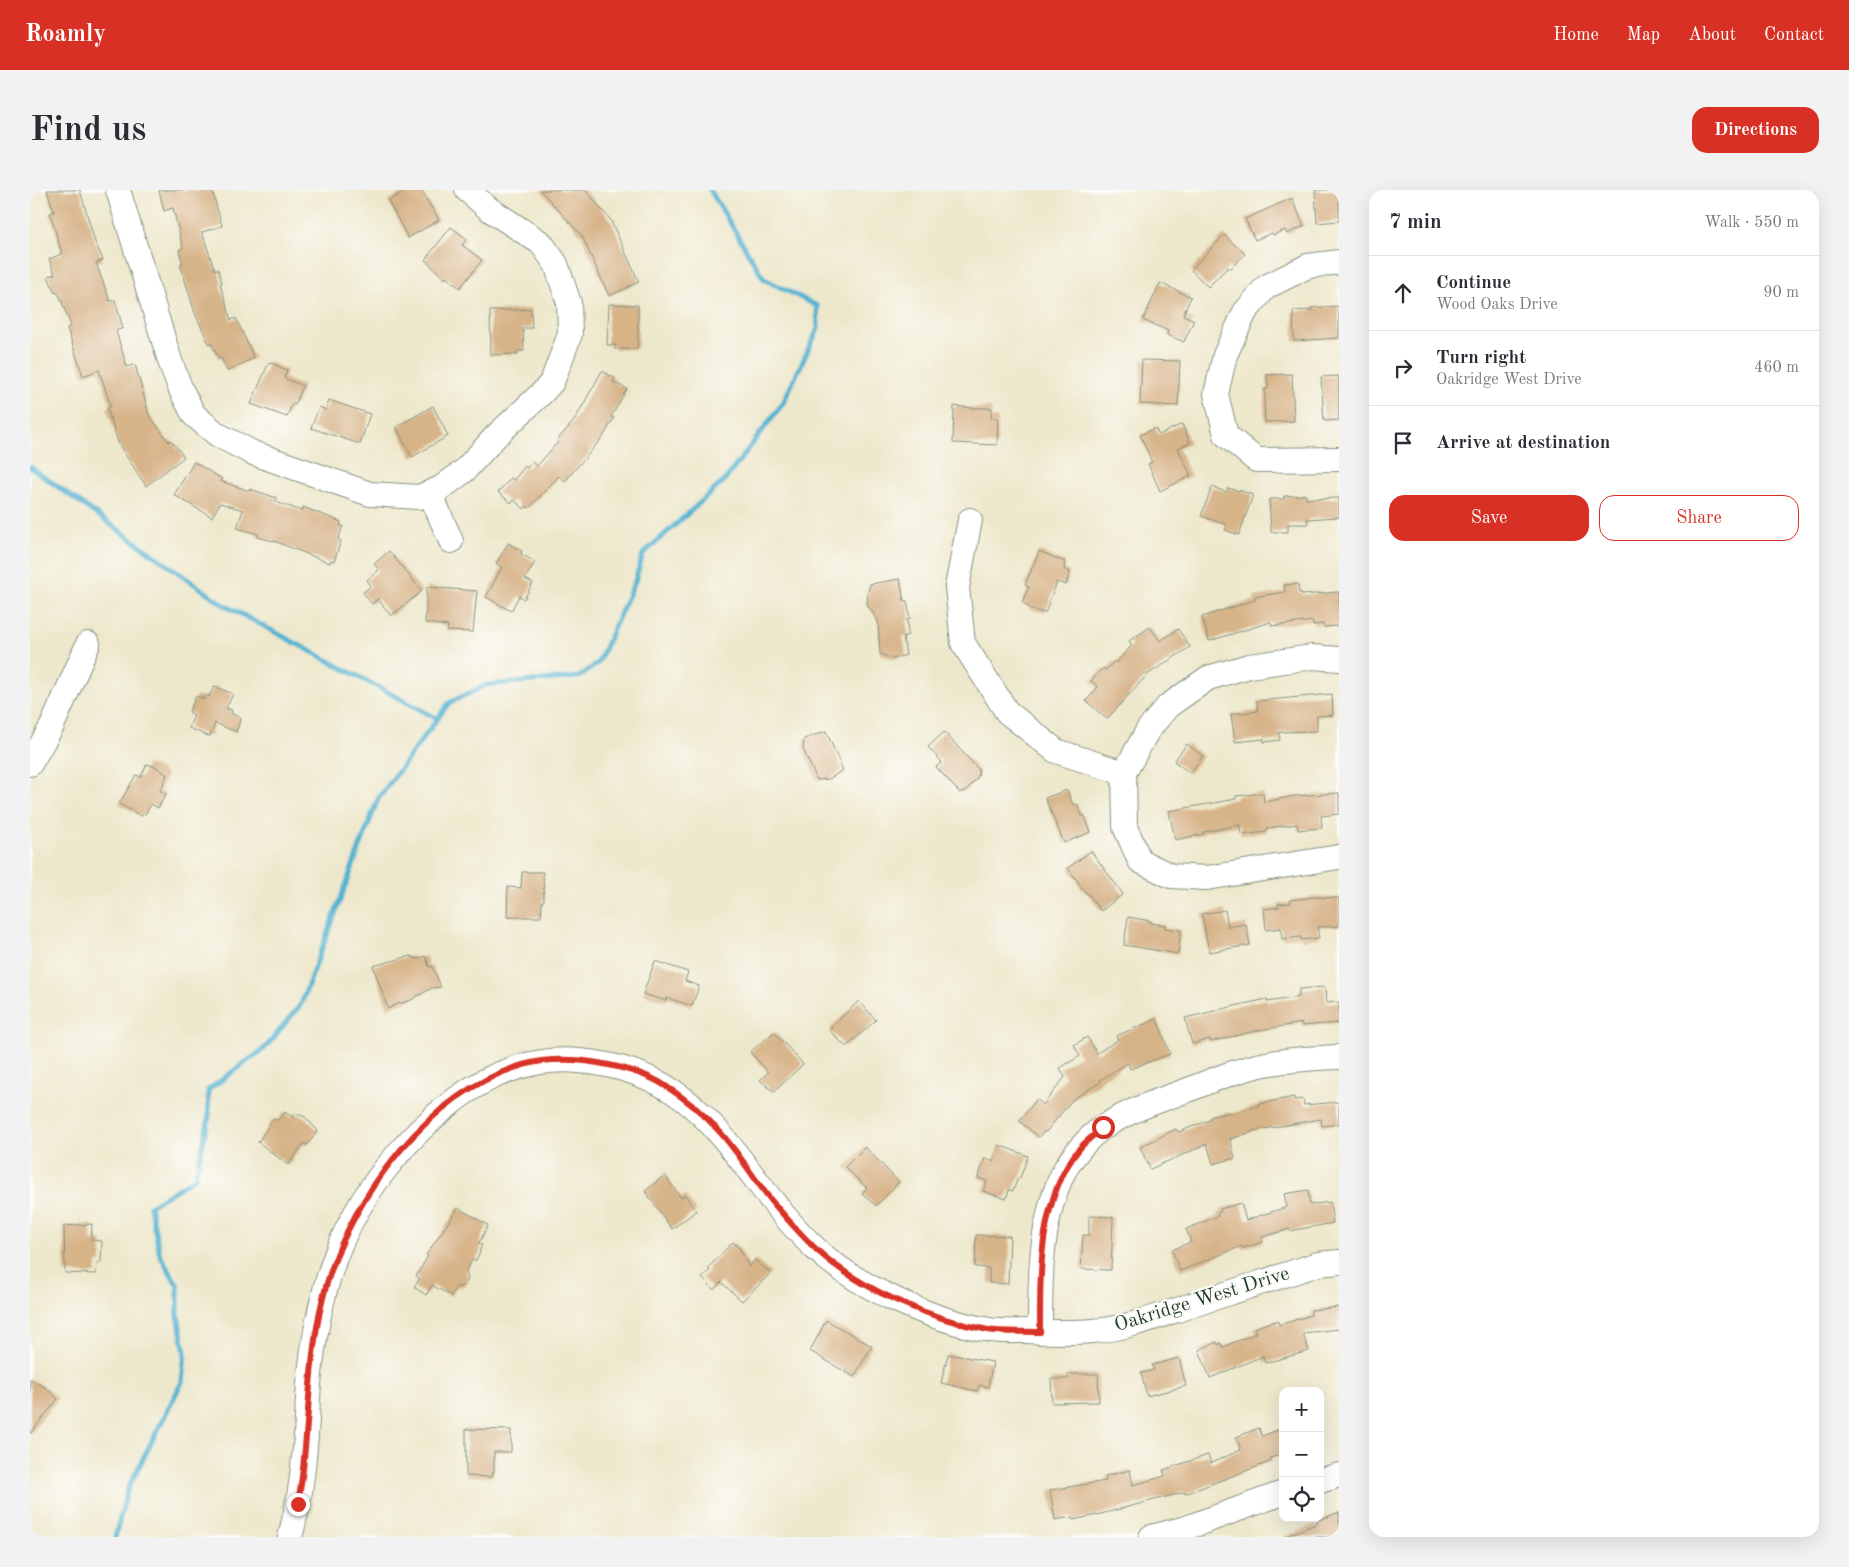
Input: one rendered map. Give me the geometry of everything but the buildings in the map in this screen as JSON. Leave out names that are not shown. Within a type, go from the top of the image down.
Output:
[{"type":"street","points":[[118,190],[170,361],[181,390],[194,414],[218,436],[253,453],[370,494],[419,498],[441,488],[464,471],[552,382],[570,334],[569,303],[556,264],[542,243],[489,210],[467,190]]},
{"type":"street","points":[[1339,262],[1308,266],[1266,287],[1245,312],[1225,355],[1216,394],[1226,434],[1256,460],[1339,459]]},
{"type":"street","points":[[430,493],[451,541]]},
{"type":"street","points":[[970,520],[957,587],[963,643],[1007,712],[1056,751],[1124,773]]},
{"type":"street","points":[[30,764],[52,726],[88,644]]},
{"type":"street","points":[[1339,659],[1312,657],[1249,666],[1208,678],[1168,706],[1148,730],[1124,773],[1124,827],[1140,860],[1171,876],[1208,878],[1339,857]]},
{"type":"street","points":[[1040,1332],[1040,1282],[1047,1226],[1054,1198],[1065,1171],[1081,1147],[1103,1127],[1128,1114],[1241,1070],[1270,1063],[1300,1059],[1339,1057]]},
{"type":"street","name":"Oakridge West Drive","points":[[290,1537],[298,1504],[304,1460],[309,1385],[316,1329],[329,1276],[353,1219],[385,1171],[411,1139],[441,1111],[469,1089],[496,1075],[525,1064],[559,1059],[596,1062],[629,1070],[664,1084],[688,1101],[718,1130],[775,1205],[818,1251],[847,1273],[875,1289],[916,1308],[954,1321],[991,1330],[1096,1332],[1141,1322],[1318,1264],[1339,1262]]},
{"type":"street","points":[[1324,1480],[1339,1475]]},
{"type":"street","points":[[1151,1537],[1186,1528],[1279,1494]]},
{"type":"waterway","points":[[115,1537],[128,1488],[182,1382],[185,1353],[178,1316],[178,1286],[160,1255],[150,1206],[195,1178],[209,1117],[208,1090],[265,1048],[301,1004],[378,799],[449,703],[486,685],[579,677],[598,663],[635,581],[643,554],[725,480],[783,403],[818,329],[817,306],[764,279],[710,190]]},
{"type":"waterway","points":[[30,467],[224,605],[438,719]]},
{"type":"route","points":[[298,1504],[316,1329],[326,1285],[338,1251],[353,1219],[378,1180],[411,1139],[441,1111],[469,1089],[496,1075],[525,1064],[559,1059],[596,1062],[629,1070],[664,1084],[688,1101],[718,1130],[775,1205],[818,1251],[847,1273],[875,1289],[916,1308],[954,1321],[991,1330],[1040,1332],[1040,1282],[1047,1226],[1054,1198],[1065,1171],[1081,1147],[1103,1127]]}]
